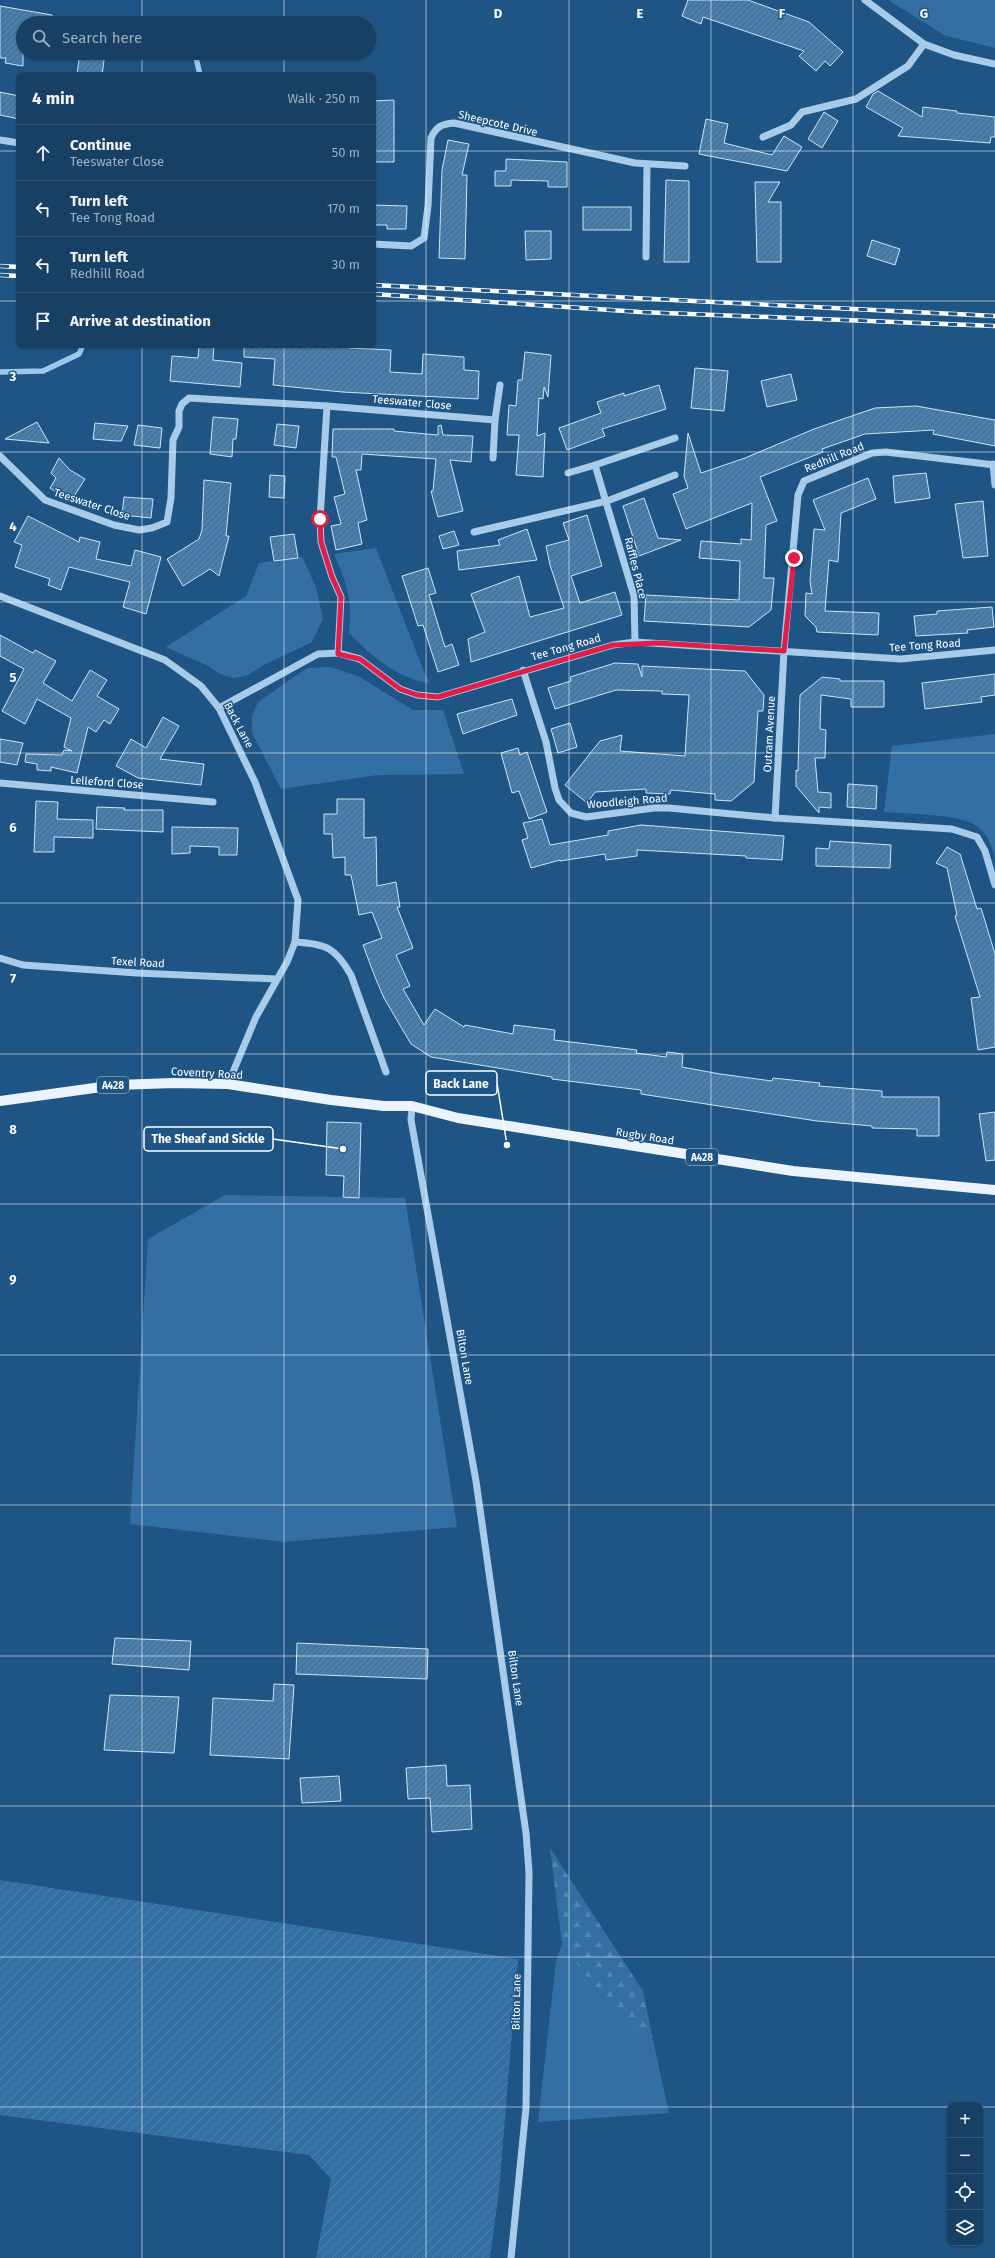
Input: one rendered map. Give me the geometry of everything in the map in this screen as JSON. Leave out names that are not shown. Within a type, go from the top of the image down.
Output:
[{"type":"main road","name":"Coventry Road","points":[[0,1101],[116,1085],[174,1083],[228,1084],[330,1100],[384,1106],[412,1106]]},
{"type":"main road","name":"Rugby Road","points":[[412,1106],[458,1118],[793,1171],[995,1190]]},
{"type":"street","points":[[865,0],[924,44],[954,55],[995,64]]},
{"type":"street","points":[[763,136],[792,125],[802,112],[856,99],[908,66],[924,44]]},
{"type":"street","name":"Sheepcote Drive","points":[[376,244],[412,246],[424,238],[428,206],[431,138],[435,129],[446,123],[454,123],[562,148],[647,164],[685,166]]},
{"type":"street","points":[[0,140],[16,142]]},
{"type":"street","points":[[646,257],[647,164]]},
{"type":"street","points":[[493,458],[495,420],[500,386]]},
{"type":"street","name":"Teeswater Close","points":[[0,456],[45,500],[114,525],[139,530],[152,528],[167,522],[171,498],[173,440],[179,427],[179,411],[182,404],[189,398],[327,406],[495,420]]},
{"type":"street","points":[[327,406],[320,527],[321,542],[332,577],[341,597],[338,654]]},
{"type":"street","points":[[568,473],[675,438]]},
{"type":"street","name":"Redhill Road","points":[[784,651],[798,495],[804,481],[872,453],[886,452],[994,465]]},
{"type":"street","name":"Raffles Place","points":[[595,465],[607,501],[634,596],[635,642]]},
{"type":"street","points":[[994,465],[995,485]]},
{"type":"street","points":[[474,532],[607,501],[675,475]]},
{"type":"street","name":"Back Lane","points":[[0,596],[165,660],[201,686],[219,708],[256,782],[298,900],[295,942],[287,962],[276,979],[256,1017],[228,1084]]},
{"type":"street","name":"Tee Tong Road","points":[[219,708],[318,654],[338,654],[360,659],[400,689],[417,695],[438,697],[523,670],[613,645],[635,642],[901,659],[995,650]]},
{"type":"street","name":"Outram Avenue","points":[[775,818],[784,651]]},
{"type":"street","name":"Woodleigh Road","points":[[523,670],[546,742],[555,788],[560,800],[571,813],[586,817],[654,808],[670,808],[775,818],[952,829],[977,837],[986,851],[995,885]]},
{"type":"street","name":"Lelleford Close","points":[[0,783],[213,802]]},
{"type":"street","points":[[295,942],[321,944],[331,950],[344,962],[351,976],[386,1072]]},
{"type":"street","name":"Texel Road","points":[[0,958],[22,965],[276,979]]},
{"type":"street","name":"Bilton Lane","points":[[412,1106],[411,1120],[476,1481],[526,1833],[529,1872],[526,2108],[511,2258]]},
{"type":"green space","points":[[888,0],[995,0],[995,48],[946,36]]},
{"type":"green space","points":[[376,548],[424,672],[430,683],[407,677],[386,665],[366,650],[349,633],[350,611],[348,592],[346,583],[334,554]]},
{"type":"green space","points":[[302,557],[316,587],[323,619],[312,642],[264,665],[246,676],[233,678],[220,674],[208,666],[166,647],[246,596],[259,563]]},
{"type":"green space","points":[[330,667],[358,676],[413,710],[443,710],[464,774],[378,775],[281,789],[252,733],[252,716],[258,702],[307,668]]},
{"type":"green space","points":[[995,734],[995,859],[991,844],[986,835],[975,825],[967,821],[918,814],[884,812],[892,746]]},
{"type":"green space","points":[[225,1195],[405,1198],[457,1527],[284,1542],[130,1524],[148,1239]]},
{"type":"green space","points":[[550,1848],[643,1991],[653,2040],[628,2031],[562,1944]]},
{"type":"green space","points":[[0,1880],[518,1959],[499,2191],[490,2258],[316,2258],[331,2179],[309,2155],[0,2115]]},
{"type":"green space","points":[[562,1944],[628,2031],[653,2040],[669,2113],[538,2122],[556,1961]]},
{"type":"building","points":[[688,0],[748,0],[809,22],[843,52],[830,66],[825,61],[816,71],[799,56],[804,51],[703,17],[701,24],[682,16]]},
{"type":"building","points":[[0,6],[52,15],[16,16],[16,60],[23,60],[23,66],[5,63],[6,58],[0,58]]},
{"type":"building","points":[[79,60],[104,60],[102,72],[77,72]]},
{"type":"building","points":[[878,91],[922,117],[923,107],[957,111],[957,113],[995,117],[995,137],[991,137],[990,143],[898,136],[903,128],[866,107],[873,94]]},
{"type":"building","points":[[0,92],[16,95],[16,118],[0,115]]},
{"type":"building","points":[[394,100],[394,162],[376,162],[376,101]]},
{"type":"building","points":[[824,112],[838,121],[822,148],[808,139]]},
{"type":"building","points":[[706,119],[728,124],[724,143],[772,155],[784,136],[802,147],[787,171],[699,154]]},
{"type":"building","points":[[448,140],[469,144],[462,175],[467,175],[465,259],[439,258],[442,170]]},
{"type":"building","points":[[506,159],[567,162],[567,187],[548,187],[548,181],[511,180],[511,186],[495,186],[495,171],[506,171]]},
{"type":"building","points":[[666,180],[689,181],[689,262],[664,262]]},
{"type":"building","points":[[755,182],[780,182],[768,202],[781,202],[781,262],[757,262]]},
{"type":"building","points":[[376,205],[407,206],[406,229],[387,229],[387,225],[376,225]]},
{"type":"building","points":[[583,207],[631,207],[631,230],[583,230]]},
{"type":"building","points":[[525,231],[551,231],[551,259],[526,260]]},
{"type":"building","points":[[872,240],[900,249],[895,265],[867,256]]},
{"type":"building","points":[[199,348],[214,348],[213,360],[242,363],[240,387],[170,381],[172,356],[198,358]]},
{"type":"building","points":[[244,348],[349,348],[391,350],[390,372],[422,374],[423,354],[464,357],[464,370],[479,371],[478,399],[342,392],[273,385],[275,359],[244,357]]},
{"type":"building","points":[[525,352],[551,355],[548,397],[544,387],[543,399],[539,398],[537,436],[545,433],[543,477],[516,475],[519,435],[507,435],[509,405],[516,406],[518,380],[522,380]]},
{"type":"building","points":[[695,368],[728,371],[724,411],[691,408]]},
{"type":"building","points":[[791,374],[797,400],[767,407],[761,381]]},
{"type":"building","points":[[659,385],[666,409],[602,429],[605,436],[567,450],[559,428],[601,413],[597,402],[624,393],[624,396]]},
{"type":"building","points":[[916,406],[995,420],[995,446],[933,434],[934,430],[865,434],[822,449],[823,452],[760,477],[777,521],[766,525],[764,578],[774,578],[771,610],[749,627],[644,621],[646,595],[739,600],[740,561],[699,558],[701,541],[741,544],[741,539],[751,540],[752,503],[686,529],[673,494],[688,488],[684,476],[688,433],[701,473],[745,458],[814,429],[875,408]]},
{"type":"building","points":[[213,417],[238,419],[236,439],[233,439],[232,457],[210,454]]},
{"type":"building","points":[[37,422],[49,443],[5,439]]},
{"type":"building","points":[[95,423],[128,426],[121,441],[93,439]]},
{"type":"building","points":[[277,424],[299,426],[296,448],[274,445]]},
{"type":"building","points":[[138,425],[162,428],[160,448],[134,445]]},
{"type":"building","points":[[441,425],[443,435],[473,436],[471,462],[450,460],[463,511],[438,517],[431,491],[433,491],[436,459],[362,454],[361,470],[356,470],[367,520],[358,523],[362,544],[336,550],[331,526],[341,524],[334,497],[345,494],[336,457],[332,457],[333,429],[394,429],[394,431],[438,435],[438,426]]},
{"type":"building","points":[[59,458],[70,470],[85,479],[71,501],[50,488],[56,478],[51,473]]},
{"type":"building","points":[[926,473],[930,498],[895,503],[893,476]]},
{"type":"building","points":[[270,475],[285,476],[284,498],[269,497]]},
{"type":"building","points":[[868,478],[876,499],[841,513],[838,562],[829,560],[825,611],[879,613],[878,635],[817,632],[816,627],[805,616],[806,593],[812,594],[810,581],[814,529],[825,530],[813,500]]},
{"type":"building","points":[[204,480],[231,483],[226,536],[229,536],[219,576],[210,569],[183,586],[167,559],[199,539],[202,530]]},
{"type":"building","points":[[124,497],[153,499],[151,518],[122,515]]},
{"type":"building","points":[[644,498],[658,538],[681,540],[639,556],[623,506]]},
{"type":"building","points":[[983,501],[988,556],[963,558],[955,504]]},
{"type":"building","points":[[587,515],[602,566],[571,576],[580,603],[615,592],[622,615],[471,662],[468,639],[485,632],[471,594],[519,576],[530,617],[564,608],[550,565],[546,546],[569,540],[563,523]]},
{"type":"building","points":[[28,516],[79,542],[80,537],[100,542],[96,559],[131,566],[135,550],[161,557],[146,614],[123,607],[130,582],[69,567],[61,590],[48,585],[50,579],[15,567],[22,545],[14,542]]},
{"type":"building","points":[[527,529],[537,560],[459,570],[457,551],[500,545],[498,540]]},
{"type":"building","points":[[454,531],[459,545],[443,549],[439,536]]},
{"type":"building","points":[[294,534],[298,558],[274,561],[270,537]]},
{"type":"building","points":[[428,568],[436,593],[429,595],[445,647],[452,644],[459,665],[438,672],[423,625],[418,626],[402,576]]},
{"type":"building","points":[[992,607],[994,627],[967,630],[968,633],[916,636],[914,616],[937,614],[937,611]]},
{"type":"building","points":[[0,635],[33,653],[35,650],[56,661],[43,683],[72,701],[90,670],[107,680],[97,696],[119,709],[110,724],[104,720],[96,732],[88,727],[77,773],[51,767],[51,771],[37,770],[37,764],[25,762],[26,754],[62,755],[64,750],[72,751],[64,747],[71,718],[37,699],[25,724],[2,711],[24,669],[0,656]]},
{"type":"building","points":[[615,663],[638,664],[642,677],[642,666],[745,671],[764,695],[763,711],[758,711],[754,782],[731,801],[715,800],[715,794],[671,790],[670,794],[646,793],[646,789],[595,792],[587,803],[565,785],[600,741],[622,735],[620,751],[685,756],[689,695],[662,694],[662,691],[616,690],[555,709],[548,688],[571,681],[570,677]]},
{"type":"building","points":[[995,674],[995,695],[981,697],[982,702],[925,709],[922,683]]},
{"type":"building","points":[[822,677],[840,679],[840,681],[884,681],[884,707],[851,707],[851,699],[821,695],[820,729],[826,730],[825,758],[815,758],[818,792],[831,793],[831,808],[819,807],[819,813],[796,786],[796,770],[798,771],[800,695]]},
{"type":"building","points":[[512,699],[517,715],[463,734],[457,714]]},
{"type":"building","points":[[163,717],[179,726],[160,759],[204,764],[201,785],[138,778],[116,766],[131,739],[146,748]]},
{"type":"building","points":[[570,723],[577,747],[558,753],[551,729]]},
{"type":"building","points":[[0,739],[23,743],[17,765],[0,762]]},
{"type":"building","points":[[518,748],[520,755],[527,752],[547,812],[529,819],[519,791],[512,793],[501,753]]},
{"type":"building","points":[[848,784],[877,786],[876,809],[847,807]]},
{"type":"building","points":[[337,799],[364,799],[364,838],[376,837],[377,886],[396,882],[400,907],[397,907],[413,948],[396,955],[410,986],[403,989],[424,1025],[435,1009],[464,1027],[465,1025],[513,1034],[514,1025],[555,1030],[554,1040],[637,1050],[636,1053],[666,1057],[667,1052],[683,1054],[682,1067],[720,1074],[772,1081],[773,1078],[820,1083],[819,1086],[882,1091],[882,1097],[939,1097],[939,1136],[917,1136],[917,1129],[872,1128],[872,1126],[817,1121],[641,1094],[641,1090],[552,1079],[552,1077],[431,1057],[411,1044],[384,998],[363,945],[382,938],[372,912],[359,915],[351,875],[345,875],[345,857],[333,858],[332,834],[324,834],[324,814],[337,814]]},
{"type":"building","points":[[36,801],[58,802],[57,819],[93,820],[93,838],[54,837],[54,852],[34,852]]},
{"type":"building","points":[[97,807],[125,808],[124,810],[163,810],[163,832],[96,829]]},
{"type":"building","points":[[542,819],[550,845],[608,835],[608,831],[641,825],[784,836],[782,860],[746,858],[746,856],[637,850],[637,856],[606,860],[605,854],[560,860],[531,868],[522,840],[528,838],[523,823]]},
{"type":"building","points":[[172,827],[238,828],[237,855],[219,855],[219,847],[190,846],[190,853],[172,854]]},
{"type":"building","points":[[830,841],[891,845],[890,868],[816,866],[816,848],[829,849]]},
{"type":"building","points":[[947,847],[960,854],[977,909],[981,908],[995,954],[995,1047],[978,1050],[971,998],[980,997],[955,916],[957,915],[947,868],[936,863]]},
{"type":"building","points":[[995,1112],[995,1160],[986,1161],[979,1114]]},
{"type":"building","points":[[327,1122],[361,1123],[359,1198],[343,1197],[344,1176],[326,1175]]},
{"type":"building","points":[[115,1638],[191,1641],[189,1670],[112,1664]]},
{"type":"building","points":[[297,1643],[428,1649],[427,1679],[296,1674]]},
{"type":"building","points":[[274,1684],[294,1685],[289,1759],[210,1755],[213,1698],[273,1701]]},
{"type":"building","points":[[110,1695],[179,1697],[174,1753],[104,1750]]},
{"type":"building","points":[[446,1765],[447,1786],[470,1785],[472,1829],[432,1832],[430,1798],[408,1799],[406,1768]]},
{"type":"building","points":[[339,1776],[341,1801],[302,1803],[300,1778]]},
{"type":"waterway","points":[[197,60],[199,72]]},
{"type":"waterway","points":[[0,372],[43,371],[79,354],[82,348]]},
{"type":"railway","points":[[0,266],[16,267]]},
{"type":"railway","points":[[0,275],[16,276]]},
{"type":"railway","points":[[376,285],[995,316]]},
{"type":"railway","points":[[376,294],[640,312],[995,326]]},
{"type":"place","name":"Back Lane","points":[[507,1145]]},
{"type":"place","name":"The Sheaf and Sickle","points":[[343,1149]]},
{"type":"route","points":[[320,519],[321,542],[332,577],[341,597],[338,654],[360,659],[400,689],[417,695],[438,697],[523,670],[613,645],[635,642],[784,651],[794,558]]}]
